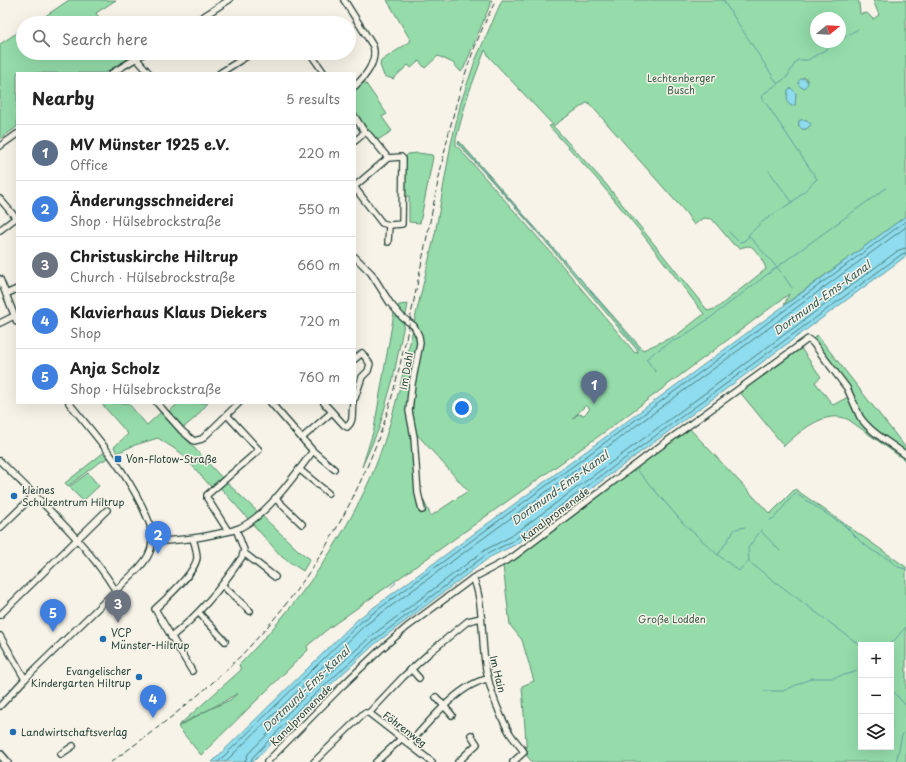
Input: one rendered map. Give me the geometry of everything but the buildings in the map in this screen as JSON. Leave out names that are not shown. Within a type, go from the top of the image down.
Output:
[{"type":"main road","points":[[0,754],[7,762]]},
{"type":"street","points":[[204,16],[230,0]]},
{"type":"street","points":[[344,0],[354,16]]},
{"type":"street","points":[[356,19],[373,46],[374,53],[367,72],[356,85]]},
{"type":"street","points":[[114,72],[133,60]]},
{"type":"street","points":[[138,60],[148,72]]},
{"type":"street","points":[[222,72],[241,60]]},
{"type":"street","points":[[315,60],[323,72]]},
{"type":"street","points":[[356,119],[364,131],[388,158]]},
{"type":"street","points":[[356,141],[364,131]]},
{"type":"street","points":[[0,146],[16,135]]},
{"type":"street","points":[[356,186],[388,158],[401,157],[403,159],[402,224],[388,225],[382,223],[356,188]]},
{"type":"street","points":[[0,199],[16,218],[0,230]]},
{"type":"street","points":[[388,225],[388,242]]},
{"type":"street","name":"Im Dahl","points":[[356,258],[371,273],[390,303],[402,317],[414,326],[419,336],[420,344],[412,384],[409,411],[414,437],[418,493],[422,510]]},
{"type":"street","points":[[0,279],[16,320]]},
{"type":"street","points":[[6,294],[16,289]]},
{"type":"street","points":[[0,323],[14,316]]},
{"type":"street","name":"Kanalpromenade","points":[[267,762],[380,650],[426,613],[473,578],[513,557],[659,447],[808,339],[847,388],[863,421],[906,455]]},
{"type":"street","points":[[356,358],[362,354],[370,364],[368,371],[362,377],[356,395]]},
{"type":"street","points":[[0,706],[25,679],[146,561],[150,551],[152,541],[151,530],[148,519],[133,488],[110,453],[70,404]]},
{"type":"street","points":[[158,404],[182,431],[194,441],[202,438],[238,404]]},
{"type":"street","points":[[272,404],[313,451],[334,469]]},
{"type":"street","points":[[325,404],[347,427],[353,417],[353,404]]},
{"type":"street","points":[[302,438],[332,412]]},
{"type":"street","points":[[227,414],[259,450],[207,494],[207,498],[228,531]]},
{"type":"street","points":[[152,541],[193,539],[236,529],[257,516],[275,498],[313,451]]},
{"type":"street","points":[[0,461],[77,539],[96,562],[116,591]]},
{"type":"street","points":[[299,469],[328,493]]},
{"type":"street","points":[[0,528],[34,495]]},
{"type":"street","points":[[275,498],[302,524]]},
{"type":"street","points":[[0,615],[107,510]]},
{"type":"street","points":[[171,637],[199,613],[222,585],[244,553],[243,543],[236,529]]},
{"type":"street","points":[[192,671],[155,609],[176,589],[194,566],[197,558],[193,539]]},
{"type":"street","points":[[244,553],[275,577]]},
{"type":"street","name":"Im Hain","points":[[473,578],[477,587],[488,679],[508,731],[524,752],[513,762]]},
{"type":"street","points":[[222,585],[250,611]]},
{"type":"street","points":[[199,613],[225,642]]},
{"type":"street","points":[[369,713],[411,669],[428,654],[468,621],[481,618]]},
{"type":"street","points":[[0,636],[25,679]]},
{"type":"street","points":[[411,669],[419,678]]},
{"type":"street","points":[[409,744],[444,706],[473,684],[488,679]]},
{"type":"street","points":[[436,697],[452,715]]},
{"type":"street","name":"Föhrenweg","points":[[314,762],[364,713],[369,713],[432,762]]},
{"type":"street","points":[[458,762],[477,744],[471,736]]},
{"type":"street","points":[[376,762],[402,738]]},
{"type":"street","points":[[61,754],[73,746]]},
{"type":"green space","points":[[69,0],[116,0],[96,13],[98,16],[45,16]]},
{"type":"green space","points":[[387,0],[492,0],[461,72],[453,63],[438,56],[425,68],[419,61],[411,68],[408,65],[393,79],[384,76],[380,65],[381,61],[411,41]]},
{"type":"green space","name":"Lechtenberger Busch","points":[[502,0],[857,0],[859,2],[860,14],[867,13],[873,19],[879,15],[873,0],[906,0],[906,216],[784,305],[789,294],[606,431],[329,628],[307,646],[308,650],[201,755],[178,727],[208,710],[178,726],[241,670],[239,665],[278,622],[314,577],[345,528],[359,503],[378,459],[390,423],[413,329],[416,331],[418,336],[419,344],[411,383],[408,412],[412,438],[416,439],[420,493],[431,516],[468,491],[414,431],[412,412],[414,384],[422,345],[421,336],[414,323],[435,234],[451,144],[461,102],[475,61]],"holes":[[[485,50],[490,58],[553,125],[549,126],[596,178],[640,231],[704,314],[677,335],[643,350],[459,141],[458,144],[549,246],[638,351],[635,353],[555,257],[456,145],[456,139],[468,95]],[[803,77],[806,78],[808,82],[804,88],[801,87],[799,83]],[[791,89],[796,93],[795,105],[792,106],[788,104],[787,100],[788,90]],[[588,102],[686,213],[694,225],[703,218],[712,219],[733,244],[740,248],[748,246],[752,247],[756,251],[766,269],[717,308],[708,311],[605,183],[553,126]],[[807,120],[811,125],[806,129],[802,129],[799,126],[799,121]],[[586,405],[590,409],[584,415],[578,414],[572,419]],[[238,693],[230,700],[208,710]]]},
{"type":"green space","points":[[16,34],[16,60],[126,60],[107,72],[16,72],[16,128],[0,139],[0,44]]},
{"type":"green space","points":[[364,81],[387,114],[382,117],[392,131],[376,141],[356,113],[356,89]]},
{"type":"green space","points":[[418,153],[432,155],[433,157],[420,223],[409,222],[409,196],[405,196],[406,156],[408,154]]},
{"type":"green space","points":[[408,304],[393,379],[379,428],[362,467],[374,429],[394,313],[399,305]]},
{"type":"green space","points":[[817,335],[906,448],[906,461],[849,420],[840,417],[822,419],[814,423],[797,434],[784,446],[739,391],[800,347],[821,377],[815,382],[833,405],[848,397],[844,387],[812,344],[809,343]]},
{"type":"green space","points":[[102,404],[129,404],[147,425],[161,412],[223,479],[299,551],[310,559],[303,571],[282,557],[217,484],[212,488],[181,453],[158,438],[135,445],[117,453],[114,447],[128,434]]},
{"type":"green space","points":[[178,404],[207,404],[195,418],[183,428],[168,412]]},
{"type":"green space","name":"Große Lodden","points":[[689,428],[770,514],[795,489],[906,567],[906,762],[532,762],[527,756],[522,686],[534,681],[522,640],[510,625],[503,566],[516,559]]},
{"type":"green space","points":[[103,453],[108,458],[97,464],[68,486],[65,483]]},
{"type":"green space","points":[[88,473],[99,486],[83,501],[69,487]]},
{"type":"water","points":[[803,78],[808,83],[803,88],[798,83]]},
{"type":"water","points":[[791,88],[796,93],[795,105],[792,106],[788,104],[787,100],[788,90]]},
{"type":"water","points":[[807,120],[811,125],[806,129],[802,129],[799,126],[799,121]]},
{"type":"water","name":"Dortmund-Ems-Kanal","points":[[906,216],[906,256],[515,545],[490,557],[375,644],[302,711],[253,762],[212,762],[358,619]]},
{"type":"waterway","points":[[723,0],[777,83]]},
{"type":"waterway","points":[[846,36],[858,29]]},
{"type":"waterway","points":[[781,272],[748,235],[762,222],[795,200],[817,179],[763,99],[762,95],[787,77],[797,60],[808,60],[828,48]]},
{"type":"waterway","points":[[459,143],[583,282],[639,349]]},
{"type":"waterway","points":[[769,171],[792,202]]},
{"type":"waterway","points":[[658,350],[672,341],[679,339],[710,318],[777,267],[886,188]]},
{"type":"waterway","points":[[729,232],[739,242],[744,241],[749,236]]},
{"type":"waterway","points":[[784,276],[792,288]]},
{"type":"waterway","points":[[655,352],[646,359],[656,372]]},
{"type":"waterway","points":[[637,470],[683,523],[718,555]]},
{"type":"waterway","points":[[770,520],[774,518],[795,493],[845,526],[861,542],[873,551],[887,558],[898,567],[906,569]]},
{"type":"waterway","points":[[736,529],[745,527]]},
{"type":"waterway","points":[[735,529],[718,555],[739,571],[749,562],[748,548],[762,529]]},
{"type":"waterway","points":[[761,531],[780,551]]},
{"type":"waterway","points":[[749,562],[858,644]]},
{"type":"waterway","points":[[391,587],[396,583],[394,581]]},
{"type":"waterway","points":[[893,642],[906,627]]},
{"type":"waterway","points":[[764,691],[783,691],[812,678],[832,678],[858,670]]},
{"type":"waterway","points":[[894,692],[906,706]]},
{"type":"waterway","points":[[896,762],[902,735],[906,731]]},
{"type":"railway","points":[[111,762],[195,697],[222,674],[249,647],[274,619],[297,589],[338,526],[355,493],[371,458],[384,423],[396,381],[451,122],[470,60],[496,0]]},
{"type":"place","name":"MV Münster 1925 e.V.","points":[[594,404]]},
{"type":"place","name":"Von-Flotow-Straße","points":[[118,459]]},
{"type":"place","name":"kleines Schulzentrum Hiltrup","points":[[14,496]]},
{"type":"place","name":"Änderungsschneiderei","points":[[158,554]]},
{"type":"place","name":"Christuskirche Hiltrup","points":[[118,623]]},
{"type":"place","name":"Anja Scholz","points":[[53,632]]},
{"type":"place","name":"VCP Münster-Hiltrup","points":[[103,639]]},
{"type":"place","name":"Evangelischer Kindergarten Hiltrup","points":[[139,677]]},
{"type":"place","name":"Klavierhaus Klaus Diekers","points":[[153,718]]},
{"type":"place","name":"Landwirtschaftsverlag","points":[[13,732]]}]
